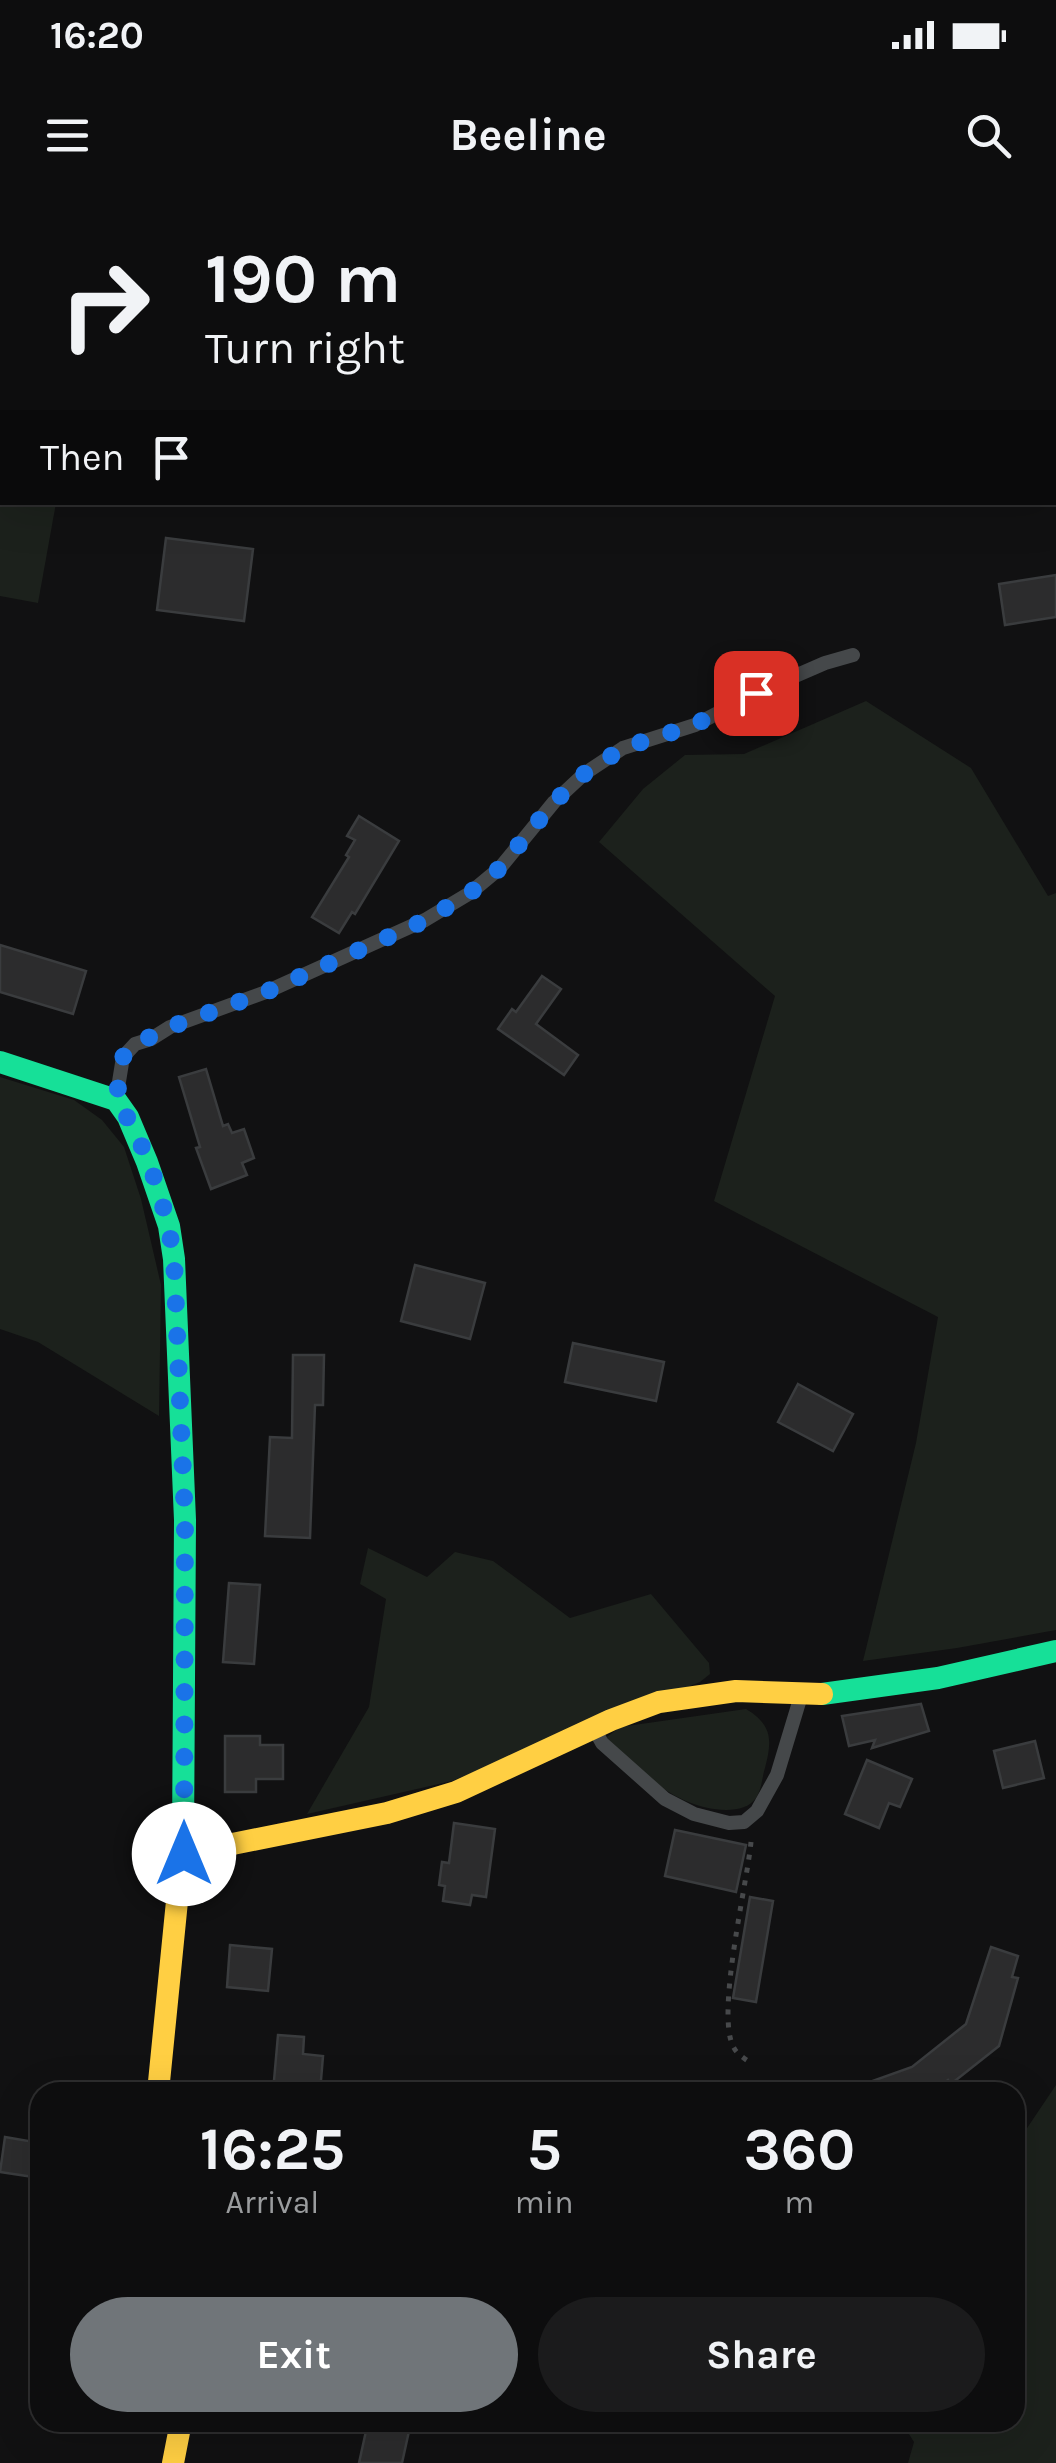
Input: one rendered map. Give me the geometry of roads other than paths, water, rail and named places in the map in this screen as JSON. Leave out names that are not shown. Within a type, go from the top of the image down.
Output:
[{"type":"street","points":[[0,1062],[116,1100],[128,1117],[147,1162],[169,1226],[174,1260],[185,1520],[184,1854],[159,2082]]},
{"type":"street","points":[[184,1854],[387,1813],[456,1792],[658,1702],[736,1691],[825,1694],[938,1678],[1056,1651]]},
{"type":"street","points":[[173,2463],[180,2432]]},
{"type":"lane","points":[[116,1100],[123,1057],[136,1044],[170,1027],[266,992],[426,920],[500,868],[554,802],[584,774],[623,748],[694,725],[825,663],[853,656]]},
{"type":"lane","points":[[594,1728],[602,1743],[664,1798],[694,1814],[729,1824],[744,1822],[757,1811],[777,1775],[802,1693]]}]
